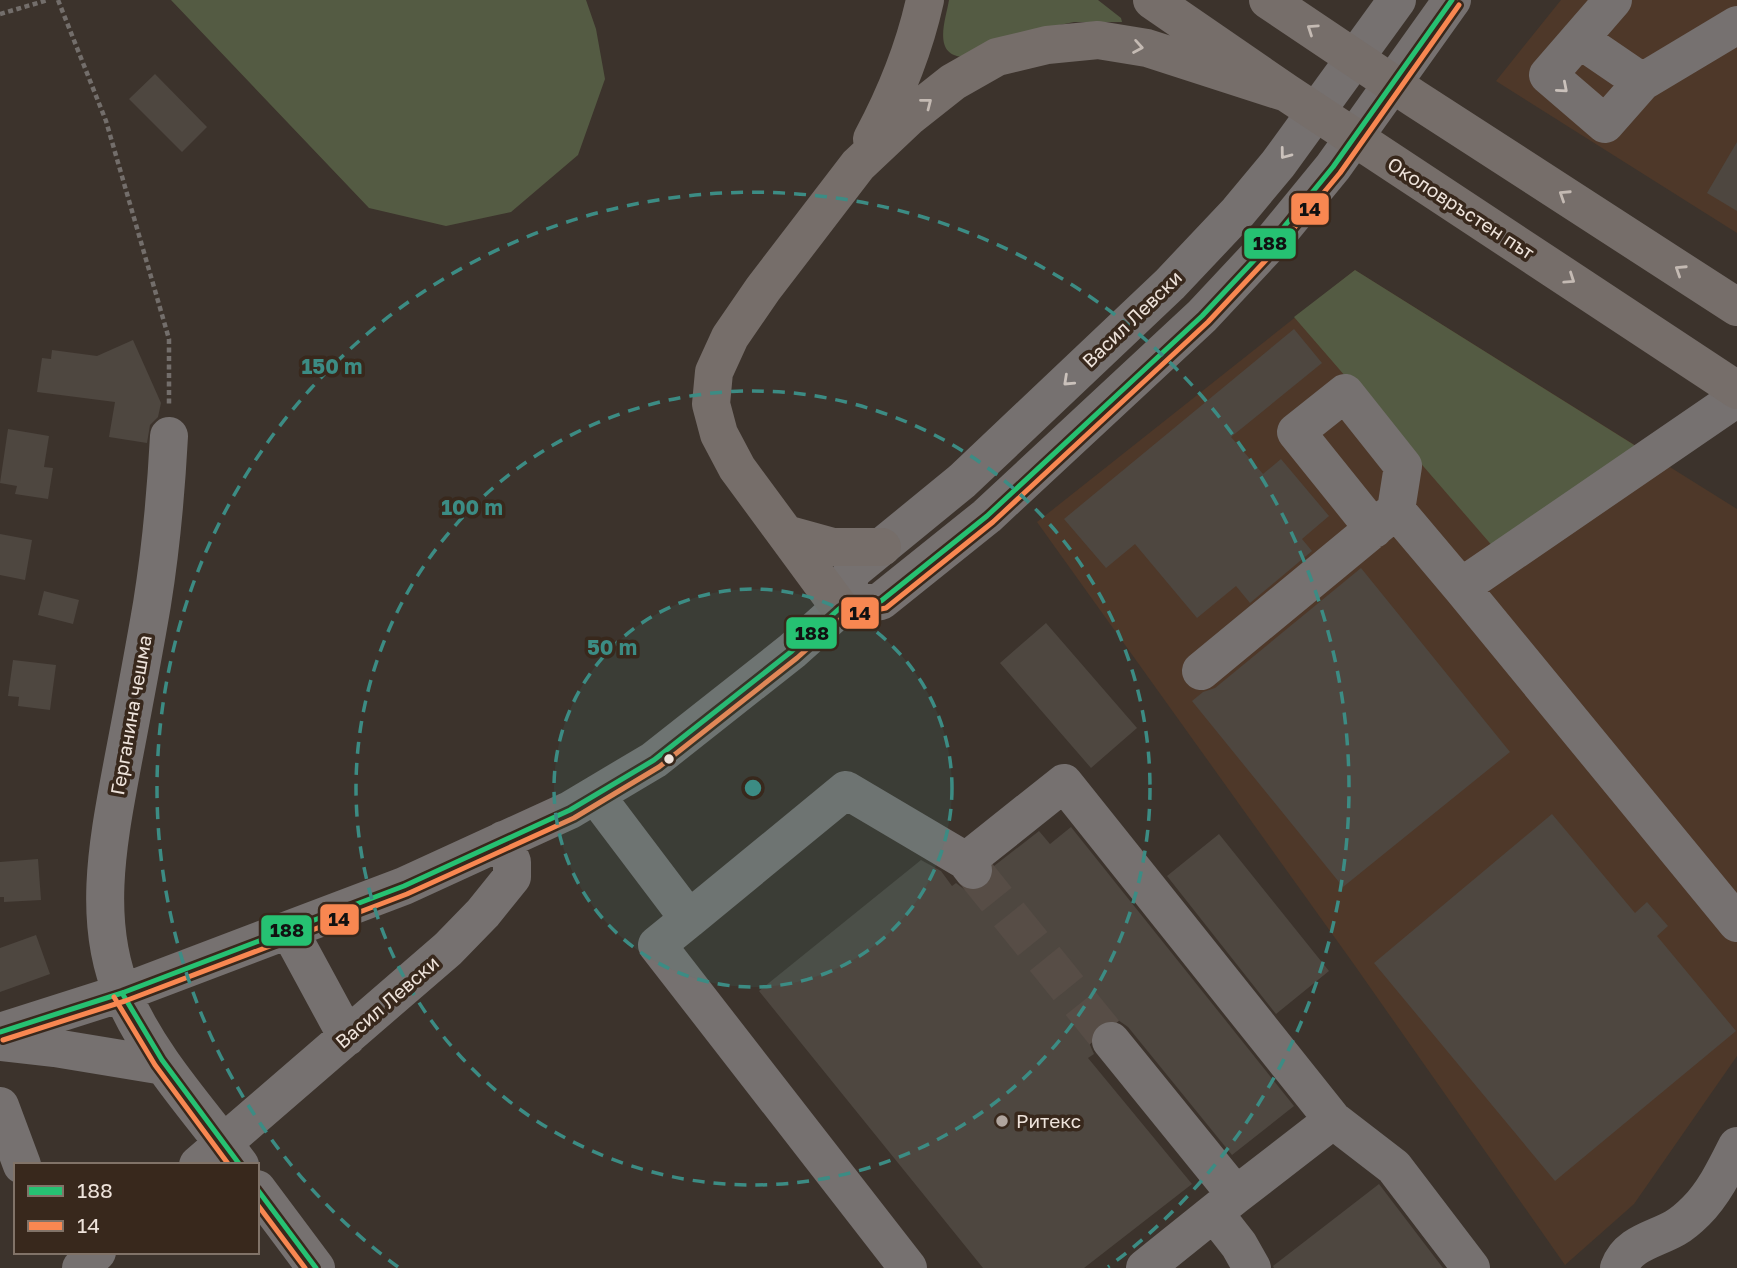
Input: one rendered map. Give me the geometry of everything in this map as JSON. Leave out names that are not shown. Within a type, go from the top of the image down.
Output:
[{"type":"highway","points":[[858,165],[893,99],[912,51],[925,0]]},
{"type":"highway","name":"Околовръстен път","points":[[1152,0],[1287,93],[1737,390]]},
{"type":"highway","points":[[1268,0],[1737,307]]},
{"type":"highway","points":[[840,608],[737,468],[719,434],[711,404],[714,372],[730,337],[762,289],[858,165],[910,116],[953,82],[997,57],[1047,45],[1098,40],[1147,48],[1287,93]]},
{"type":"highway","points":[[786,534],[833,547],[882,547]]},
{"type":"street","name":"Васил Левски","points":[[840,608],[852,571],[962,481],[1170,284],[1238,212],[1298,137],[1398,0]]},
{"type":"street","points":[[0,1032],[122,993],[404,887],[596,796],[654,760],[792,651],[840,608],[881,601],[987,516],[1202,316],[1275,239],[1333,167],[1452,0]]},
{"type":"street","points":[[1612,0],[1548,75],[1605,124],[1642,82],[1737,25]]},
{"type":"street","points":[[1579,38],[1642,82]]},
{"type":"street","points":[[1461,587],[1737,398]]},
{"type":"street","name":"Герганина чешма","points":[[169,436],[165,517],[113,816],[105,880],[106,931],[122,993],[140,1029],[220,1158]]},
{"type":"street","points":[[1200,671],[1385,520],[1461,587],[1737,922]]},
{"type":"street","points":[[908,1268],[657,945],[846,790],[970,865],[1063,783],[1333,1120],[1394,1167],[1471,1268]]},
{"type":"street","points":[[596,796],[689,919]]},
{"type":"street","name":"Васил Левски","points":[[220,1158],[346,1037],[448,949],[483,913],[512,877],[512,862],[503,840]]},
{"type":"street","points":[[289,930],[346,1037]]},
{"type":"street","points":[[1111,1041],[1224,1204],[1239,1245],[1252,1268]]},
{"type":"street","points":[[0,1042],[164,1066]]},
{"type":"street","points":[[0,1106],[21,1163]]},
{"type":"street","points":[[1145,1268],[1333,1120]]},
{"type":"street","points":[[1619,1268],[1622,1259],[1635,1246],[1677,1227],[1698,1209],[1722,1175],[1737,1146]]},
{"type":"street","points":[[259,1192],[316,1268]]},
{"type":"street","points":[[81,1268],[95,1254]]},
{"type":"path","points":[[0,14],[48,0]]},
{"type":"path","points":[[58,0],[106,121],[169,339],[169,436]]},
{"type":"shaded area","points":[[1561,0],[1737,0],[1737,233],[1496,81]]},
{"type":"shaded area","points":[[1355,270],[1737,509],[1737,1056],[1634,1204],[1565,1265],[1353,963],[1037,522]]},
{"type":"green space","points":[[171,0],[586,0],[596,29],[605,79],[578,155],[511,212],[446,226],[369,208]]},
{"type":"green space","points":[[949,0],[1098,0],[1121,18],[1122,22],[1074,22],[1017,34],[962,57],[947,50],[944,43]]},
{"type":"green space","points":[[1355,270],[1639,448],[1495,549],[1294,317]]},
{"type":"building","points":[[155,74],[207,127],[182,152],[129,99]]},
{"type":"building","points":[[1737,142],[1737,211],[1707,193]]},
{"type":"building","points":[[1294,329],[1322,363],[1231,437],[1263,474],[1281,459],[1329,516],[1302,539],[1312,551],[1250,603],[1236,586],[1197,618],[1135,544],[1106,568],[1064,519]]},
{"type":"building","points":[[133,340],[161,403],[158,417],[150,425],[147,443],[109,437],[115,402],[37,392],[42,358],[51,359],[52,350],[97,356]]},
{"type":"building","points":[[8,429],[49,436],[44,467],[53,468],[48,499],[15,494],[17,486],[0,483]]},
{"type":"building","points":[[0,534],[32,540],[25,580],[0,575]]},
{"type":"building","points":[[1361,568],[1510,752],[1343,887],[1192,701],[1203,692],[1215,688]]},
{"type":"building","points":[[44,591],[79,600],[73,624],[38,615]]},
{"type":"building","points":[[1046,623],[1137,728],[1091,768],[1000,663]]},
{"type":"building","points":[[13,660],[56,665],[50,710],[18,706],[19,697],[8,696]]},
{"type":"building","points":[[1552,814],[1635,913],[1647,902],[1668,926],[1657,936],[1736,1031],[1555,1181],[1374,963]]},
{"type":"building","name":"Ритекс","points":[[1071,827],[1294,1106],[1232,1155],[1128,1027],[1118,1020],[1107,1020],[1098,1024],[1090,1034],[1090,1045],[1094,1054],[1088,1058],[1192,1184],[1084,1268],[983,1268],[759,991],[921,860],[941,871],[952,886],[956,883],[965,890],[977,891],[986,888],[993,879],[994,866],[1039,831],[1050,844]]},
{"type":"building","points":[[1219,834],[1329,971],[1276,1014],[1167,876]]},
{"type":"building","points":[[38,859],[41,900],[4,902],[4,897],[0,897],[0,862]]},
{"type":"building","points":[[36,935],[50,974],[0,992],[0,948]]},
{"type":"building","points":[[1379,1184],[1443,1268],[1274,1268],[1273,1266]]},
{"type":"tunnel","points":[[973,870],[1111,1041]]},
{"type":"transit line","name":"188","points":[[0,1032],[122,993],[404,886],[570,810],[654,760],[792,651],[840,608],[881,601],[987,516],[1202,316],[1274,239],[1333,167],[1452,0]]},
{"type":"transit line","name":"14","points":[[3,1040],[125,1001],[407,894],[574,818],[659,767],[797,658],[844,616],[886,608],[993,522],[1208,322],[1280,245],[1340,173],[1459,5]]},
{"type":"transit line","name":"188","points":[[122,993],[162,1060],[239,1163]]},
{"type":"transit line","name":"14","points":[[114,997],[155,1065],[228,1163]]},
{"type":"transit line","name":"188","points":[[259,1192],[316,1268]]},
{"type":"transit line","name":"14","points":[[259,1207],[305,1268]]},
{"type":"place","name":"Ритекс","points":[[1002,1121]]}]
